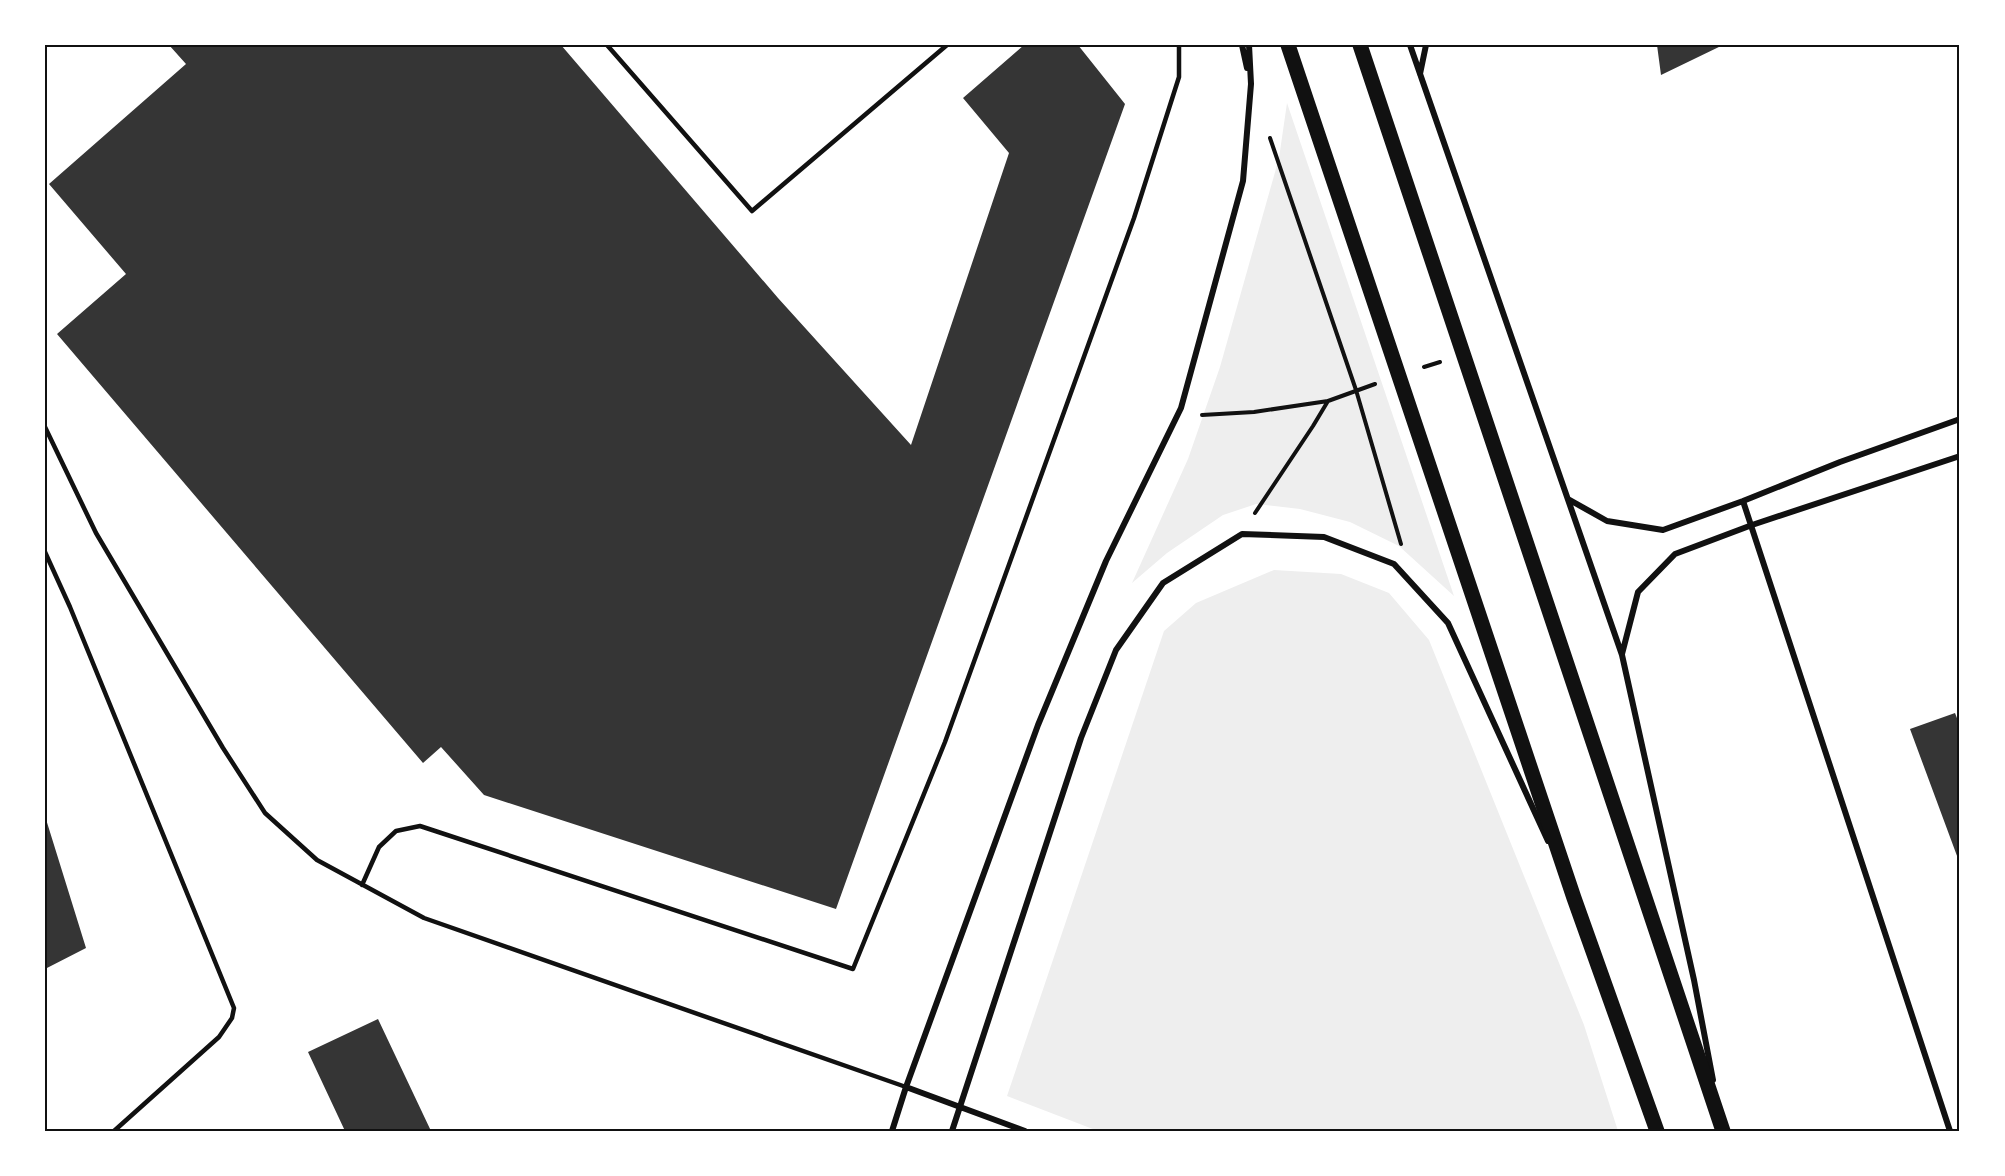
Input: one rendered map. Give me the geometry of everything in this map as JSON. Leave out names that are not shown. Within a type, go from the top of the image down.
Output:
[{"type":"main road","points":[[1288,45],[1574,898],[1657,1131]]},
{"type":"main road","points":[[1360,45],[1722,1128]]},
{"type":"street","points":[[1242,45],[1251,84]]},
{"type":"street","points":[[892,1131],[1042,714],[1106,561],[1181,408],[1243,181],[1251,84],[1249,45]]},
{"type":"street","points":[[1410,45],[1622,655],[1694,980],[1722,1128]]},
{"type":"street","points":[[1420,75],[1426,45]]},
{"type":"street","points":[[1567,498],[1607,521],[1663,530],[1840,462],[1960,420]]},
{"type":"street","points":[[1622,655],[1638,592],[1675,554],[1752,525],[1960,456]]},
{"type":"street","points":[[1743,501],[1950,1131]]},
{"type":"street","points":[[952,1131],[1081,738],[1116,650],[1163,583],[1242,534],[1324,537],[1394,564],[1448,623],[1574,898]]},
{"type":"street","points":[[906,1087],[1025,1131]]},
{"type":"lane","points":[[607,45],[753,211],[947,45]]},
{"type":"lane","points":[[362,885],[379,848],[396,831],[420,826],[853,969],[945,742],[1134,218],[1179,77],[1179,45]]},
{"type":"lane","points":[[45,427],[96,532],[223,748],[265,813],[317,860],[424,918],[906,1087]]},
{"type":"lane","points":[[45,552],[70,607],[234,1008],[232,1018],[219,1037],[114,1131]]},
{"type":"path","points":[[1267,129],[1356,390],[1413,585]]},
{"type":"path","points":[[1423,368],[1445,360]]},
{"type":"path","points":[[1181,408],[1199,415],[1254,412],[1328,401],[1378,382]]},
{"type":"path","points":[[1242,534],[1314,426],[1328,401]]},
{"type":"shaded area","points":[[1287,103],[1454,596],[1399,546],[1350,522],[1300,509],[1256,504],[1223,515],[1167,553],[1132,583],[1188,459],[1220,367],[1279,158]]},
{"type":"shaded area","points":[[1274,570],[1341,574],[1389,593],[1429,640],[1584,1025],[1618,1131],[1098,1131],[1007,1096],[1164,631],[1196,603]]},
{"type":"building","points":[[169,45],[561,45],[778,298],[911,445],[1009,153],[963,98],[1024,45],[1078,45],[1125,104],[836,909],[484,795],[441,747],[423,763],[57,334],[126,274],[49,184],[186,64]]},
{"type":"building","points":[[1657,45],[1723,45],[1661,75]]},
{"type":"building","points":[[1955,713],[1960,726],[1960,864],[1910,729]]},
{"type":"building","points":[[45,816],[86,948],[45,969]]},
{"type":"building","points":[[378,1019],[431,1131],[345,1131],[308,1052]]}]
